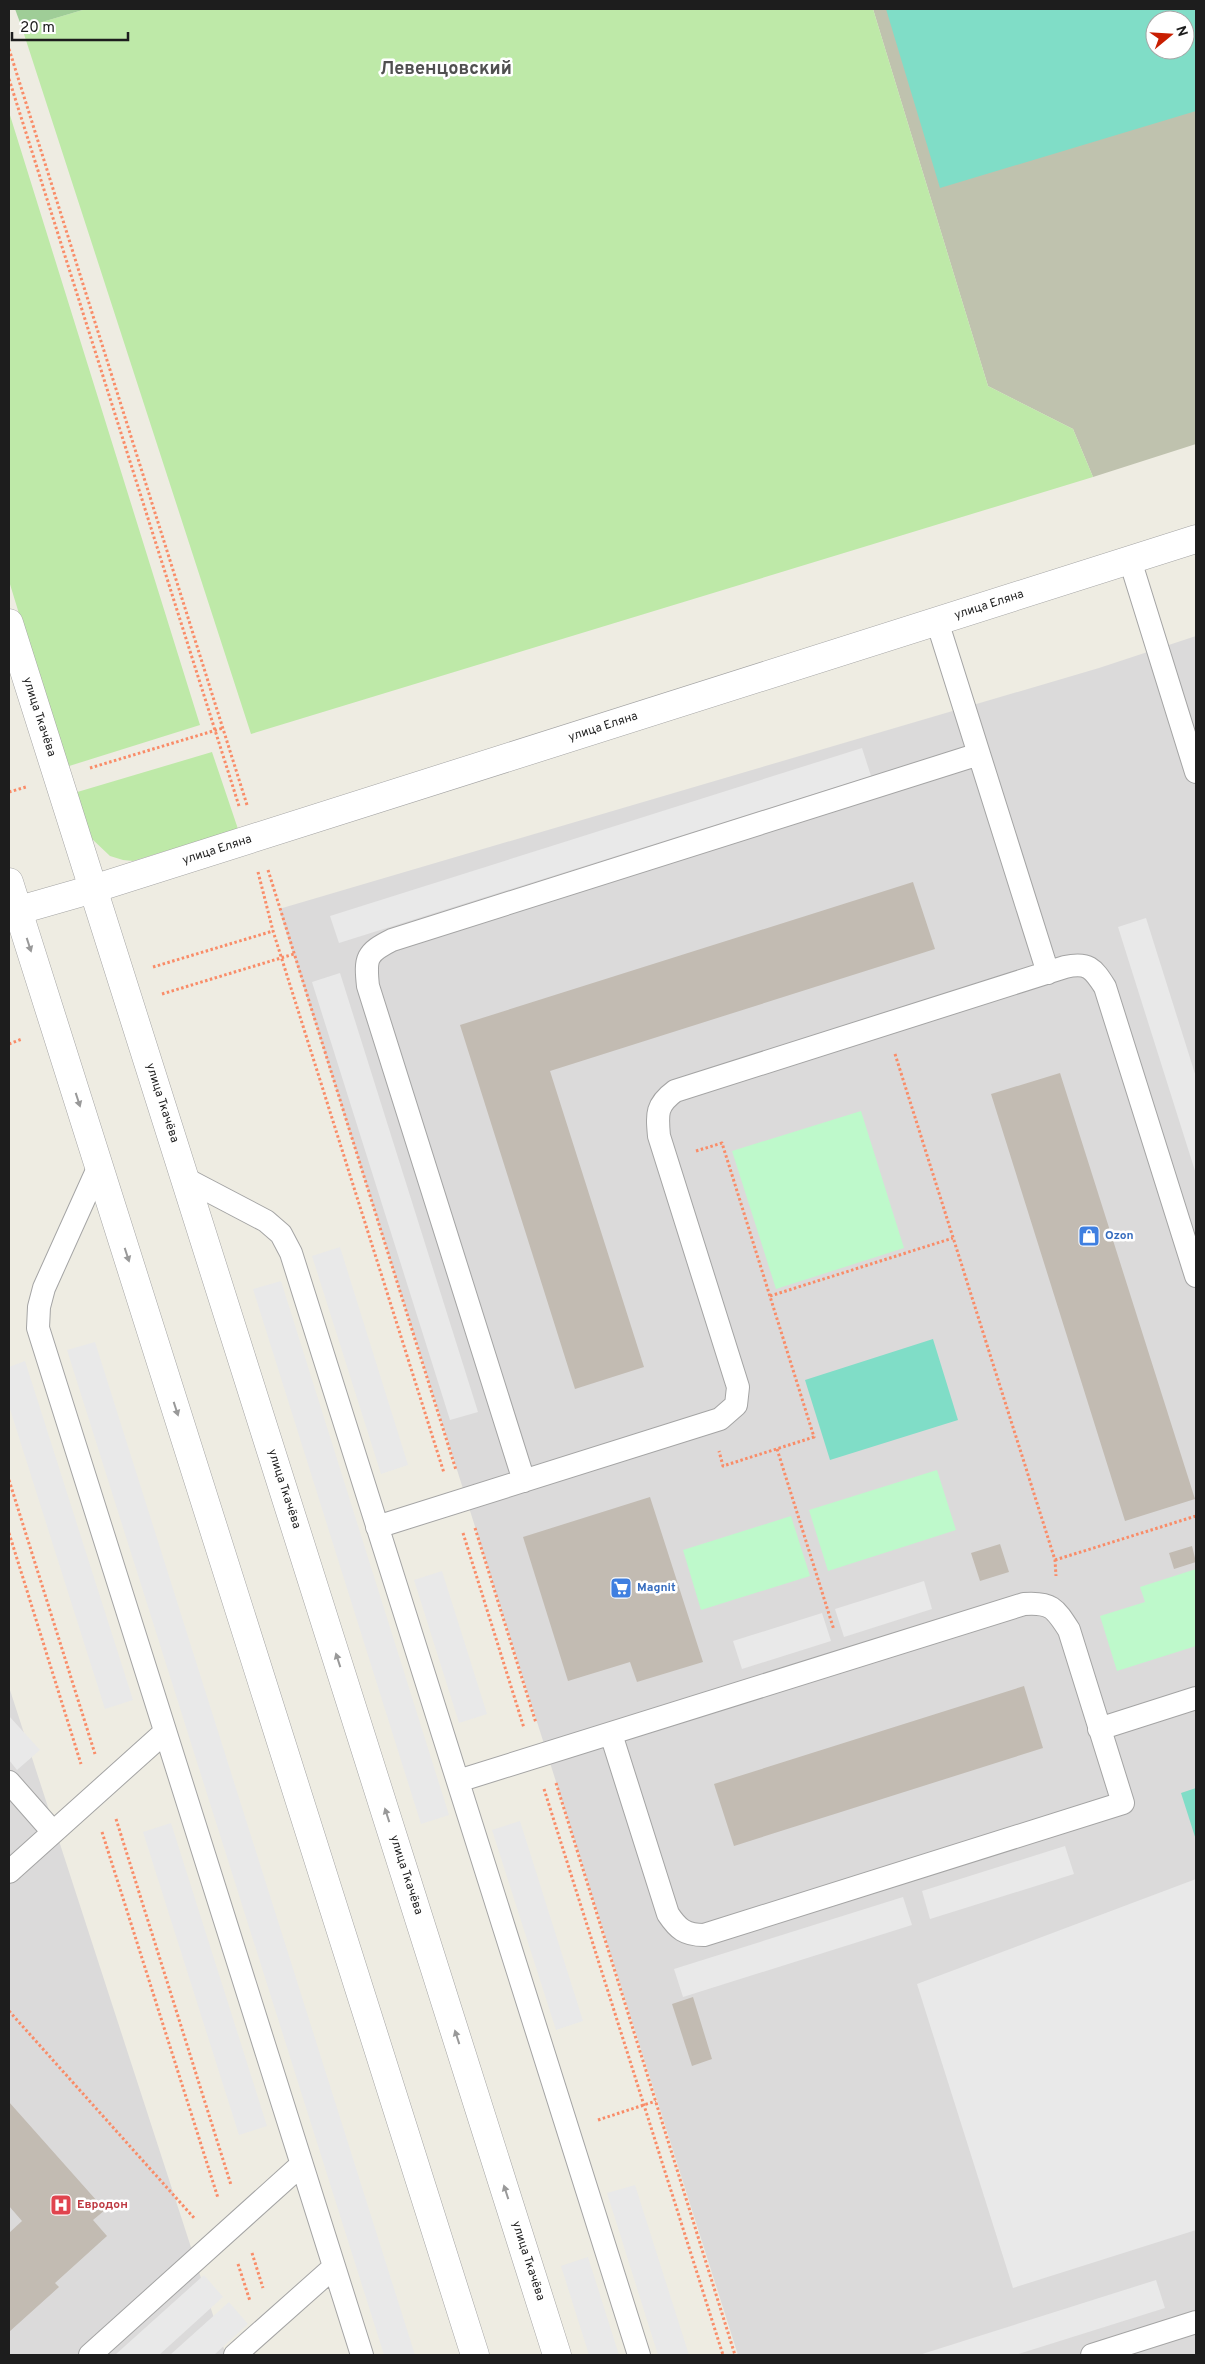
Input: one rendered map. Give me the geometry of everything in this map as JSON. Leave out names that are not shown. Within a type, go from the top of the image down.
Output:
[{"type":"street","name":"улица Еляна","points":[[13,912],[93,889],[1196,539]]},
{"type":"street","name":"улица Ткачёва","points":[[9,623],[557,2355]]},
{"type":"street","points":[[9,882],[13,912],[99,1166],[475,2355]]},
{"type":"lane","points":[[1130,560],[1196,772]]},
{"type":"lane","points":[[937,621],[1048,973]]},
{"type":"lane","points":[[524,1481],[368,986],[366,965],[374,949],[392,940],[979,754]]},
{"type":"lane","points":[[377,1528],[720,1419],[736,1405],[738,1387],[659,1136],[657,1115],[663,1100],[675,1091],[1081,964],[1095,971],[1105,987],[1195,1265]]},
{"type":"lane","points":[[99,1166],[44,1288],[39,1308],[38,1328],[362,2355]]},
{"type":"lane","points":[[186,1179],[266,1221],[281,1234],[291,1253],[639,2355]]},
{"type":"lane","points":[[458,1782],[843,1660],[1024,1604],[1043,1602],[1057,1611],[1069,1630],[1123,1803],[704,1935],[689,1935],[677,1928],[668,1914],[610,1734]]},
{"type":"lane","points":[[1100,1729],[1196,1698]]},
{"type":"lane","points":[[9,1872],[165,1732]]},
{"type":"lane","points":[[9,1782],[53,1832]]},
{"type":"lane","points":[[90,2355],[301,2165]]},
{"type":"lane","points":[[235,2355],[334,2267]]},
{"type":"lane","points":[[1092,2355],[1196,2322]]},
{"type":"path","points":[[9,49],[223,728],[253,838],[281,958],[459,1501],[540,1756],[656,2101],[735,2355]]},
{"type":"path","points":[[9,79],[216,730],[294,954],[459,1501],[540,1756],[643,2105],[723,2355]]},
{"type":"path","points":[[9,792],[223,728]]},
{"type":"path","points":[[130,1004],[294,954]]},
{"type":"path","points":[[886,1024],[1055,1560],[1057,1611]]},
{"type":"path","points":[[666,1161],[722,1143],[814,1438],[724,1466],[710,1422]]},
{"type":"path","points":[[770,1296],[953,1238]]},
{"type":"path","points":[[777,1449],[843,1660]]},
{"type":"path","points":[[9,1480],[95,1755]]},
{"type":"path","points":[[1055,1560],[1196,1516]]},
{"type":"path","points":[[9,1533],[82,1765]]},
{"type":"path","points":[[115,1817],[232,2189]]},
{"type":"path","points":[[100,1824],[221,2208]]},
{"type":"path","points":[[9,2011],[216,2242]]},
{"type":"path","points":[[597,2120],[656,2101]]},
{"type":"path","points":[[249,2244],[265,2295]]},
{"type":"path","points":[[236,2255],[251,2306]]},
{"type":"shaded area","points":[[873,9],[1196,9],[1196,444],[1093,477],[1073,429],[988,386]]},
{"type":"shaded area","points":[[886,9],[1196,9],[1196,111],[940,188]]},
{"type":"shaded area","points":[[1196,636],[1196,2355],[738,2355],[279,909],[1099,668]]},
{"type":"shaded area","points":[[862,748],[871,776],[339,943],[330,916]]},
{"type":"shaded area","points":[[1146,918],[1196,1077],[1196,1174],[1118,927]]},
{"type":"shaded area","points":[[340,973],[478,1412],[450,1420],[312,982]]},
{"type":"shaded area","points":[[340,1247],[408,1465],[381,1474],[312,1256]]},
{"type":"shaded area","points":[[281,1281],[449,1815],[421,1824],[253,1289]]},
{"type":"shaded area","points":[[933,1339],[958,1420],[830,1460],[805,1380]]},
{"type":"shaded area","points":[[95,1342],[415,2355],[384,2355],[67,1350]]},
{"type":"shaded area","points":[[25,1361],[133,1700],[105,1709],[9,1406],[9,1367]]},
{"type":"shaded area","points":[[442,1571],[487,1714],[459,1723],[414,1580]]},
{"type":"shaded area","points":[[924,1581],[932,1609],[844,1637],[835,1609]]},
{"type":"shaded area","points":[[822,1613],[831,1641],[742,1669],[733,1641]]},
{"type":"shaded area","points":[[9,1687],[226,2355],[9,2355]]},
{"type":"shaded area","points":[[9,1716],[40,1750],[17,1770],[9,1760]]},
{"type":"shaded area","points":[[1196,1788],[1196,1840],[1181,1793]]},
{"type":"shaded area","points":[[520,1821],[583,2021],[556,2030],[492,1830]]},
{"type":"shaded area","points":[[171,1823],[267,2126],[239,2135],[143,1832]]},
{"type":"shaded area","points":[[1065,1846],[1074,1874],[930,1919],[922,1891]]},
{"type":"shaded area","points":[[1196,1879],[1196,2230],[1013,2288],[917,1984]]},
{"type":"shaded area","points":[[903,1897],[912,1925],[683,1997],[674,1969]]},
{"type":"shaded area","points":[[635,2185],[689,2355],[658,2355],[607,2193]]},
{"type":"shaded area","points":[[588,2257],[619,2355],[589,2355],[561,2266]]},
{"type":"shaded area","points":[[204,2275],[223,2297],[159,2355],[115,2355]]},
{"type":"shaded area","points":[[1156,2280],[1165,2308],[1015,2355],[919,2355]]},
{"type":"shaded area","points":[[229,2302],[248,2324],[214,2355],[170,2355]]},
{"type":"green space","points":[[15,9],[86,9],[22,28]]},
{"type":"green space","points":[[86,9],[873,9],[988,386],[1073,429],[1093,477],[251,734],[22,28]]},
{"type":"green space","points":[[9,112],[200,725],[66,767],[9,581]]},
{"type":"green space","points":[[212,752],[238,829],[133,861],[110,856],[91,838],[74,793]]},
{"type":"green space","points":[[861,1111],[904,1248],[776,1289],[732,1151]]},
{"type":"green space","points":[[937,1470],[956,1530],[828,1571],[809,1510]]},
{"type":"green space","points":[[791,1516],[810,1576],[701,1610],[683,1550]]},
{"type":"green space","points":[[1196,1569],[1196,1646],[1117,1671],[1100,1616],[1145,1602],[1140,1587]]},
{"type":"building","points":[[913,882],[935,949],[550,1071],[644,1367],[575,1389],[460,1025]]},
{"type":"building","points":[[1060,1073],[1195,1499],[1125,1521],[991,1094]]},
{"type":"building","points":[[650,1497],[703,1662],[637,1682],[630,1662],[568,1681],[523,1537]]},
{"type":"building","points":[[1000,1544],[1009,1572],[980,1581],[971,1553]]},
{"type":"building","points":[[1192,1546],[1196,1562],[1174,1569],[1169,1553]]},
{"type":"building","points":[[1024,1686],[1043,1748],[734,1846],[714,1784]]},
{"type":"building","points":[[693,1997],[712,2059],[692,2066],[672,2004]]},
{"type":"building","points":[[9,2102],[105,2210],[93,2220],[107,2236],[55,2283],[59,2287],[9,2332],[9,2233],[22,2221],[9,2206]]},
{"type":"place","name":"Ozon","points":[[1089,1236]]},
{"type":"place","name":"Magnit","points":[[621,1588]]},
{"type":"place","name":"Евродон","points":[[61,2205]]},
{"type":"district","name":"Левенцовский","points":[[446,69]]}]
